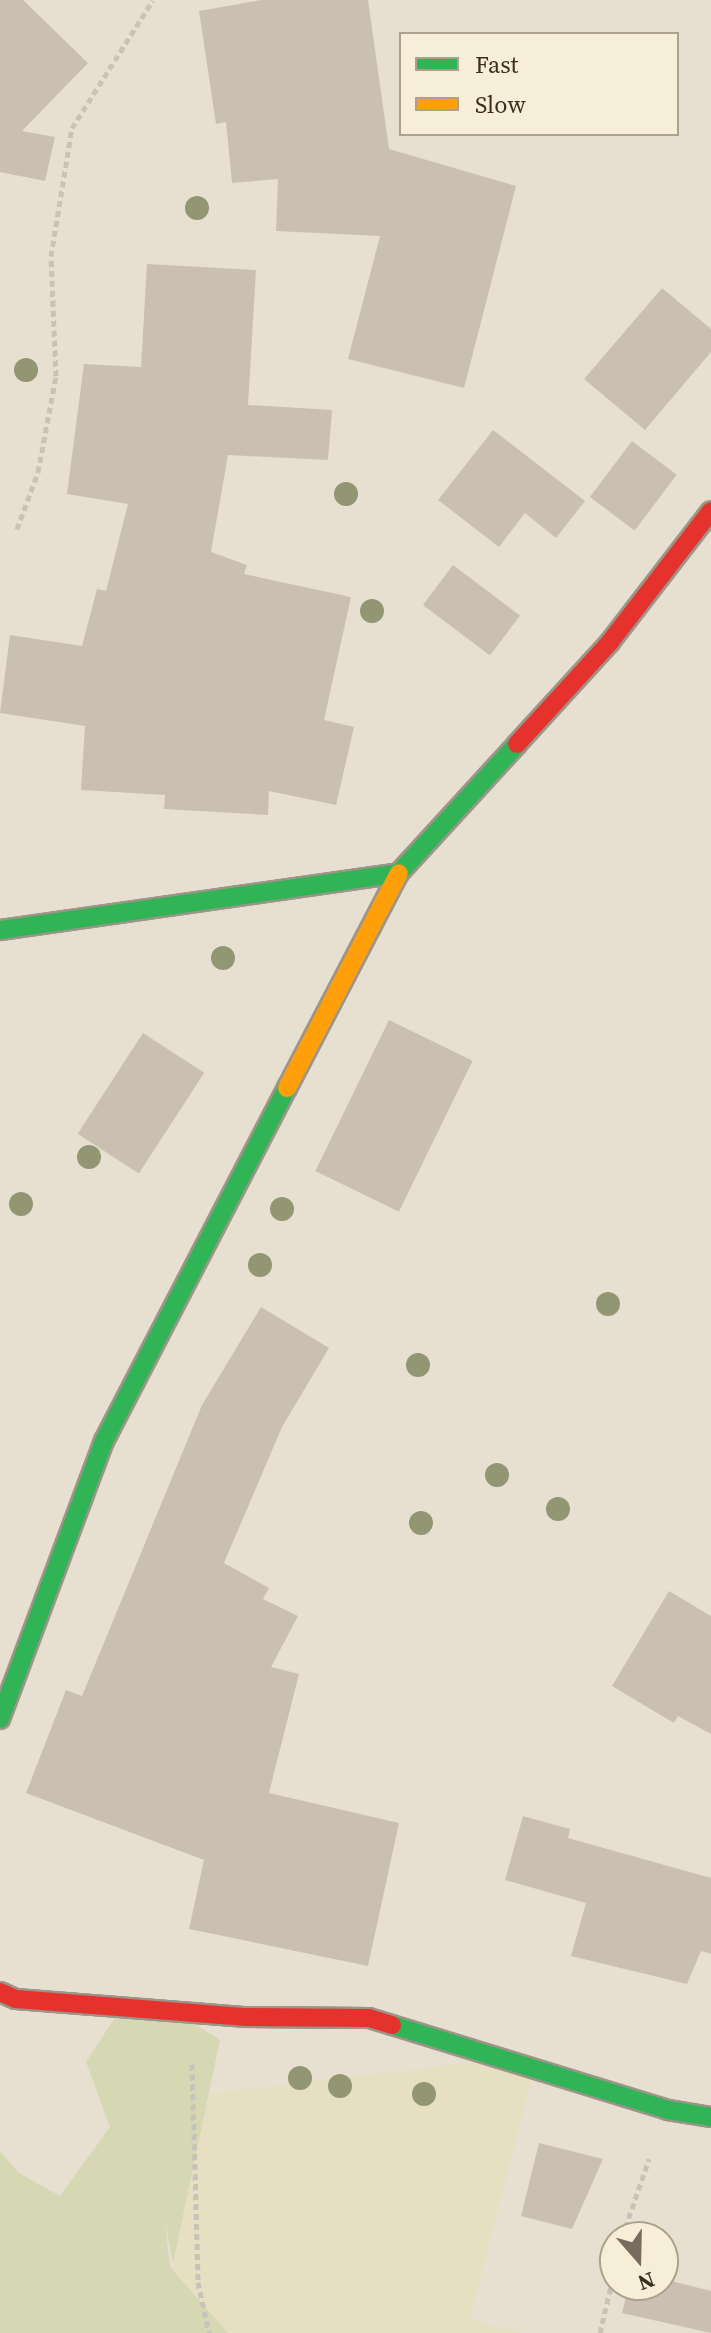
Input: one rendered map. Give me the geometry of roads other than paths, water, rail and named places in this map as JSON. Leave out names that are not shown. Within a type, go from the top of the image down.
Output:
[{"type":"street","points":[[0,1719],[104,1441],[399,873],[610,642],[711,511]]},
{"type":"street","points":[[0,930],[399,873]]},
{"type":"street","points":[[0,1992],[16,1999],[191,2011],[369,2018],[668,2110],[711,2117]]}]
